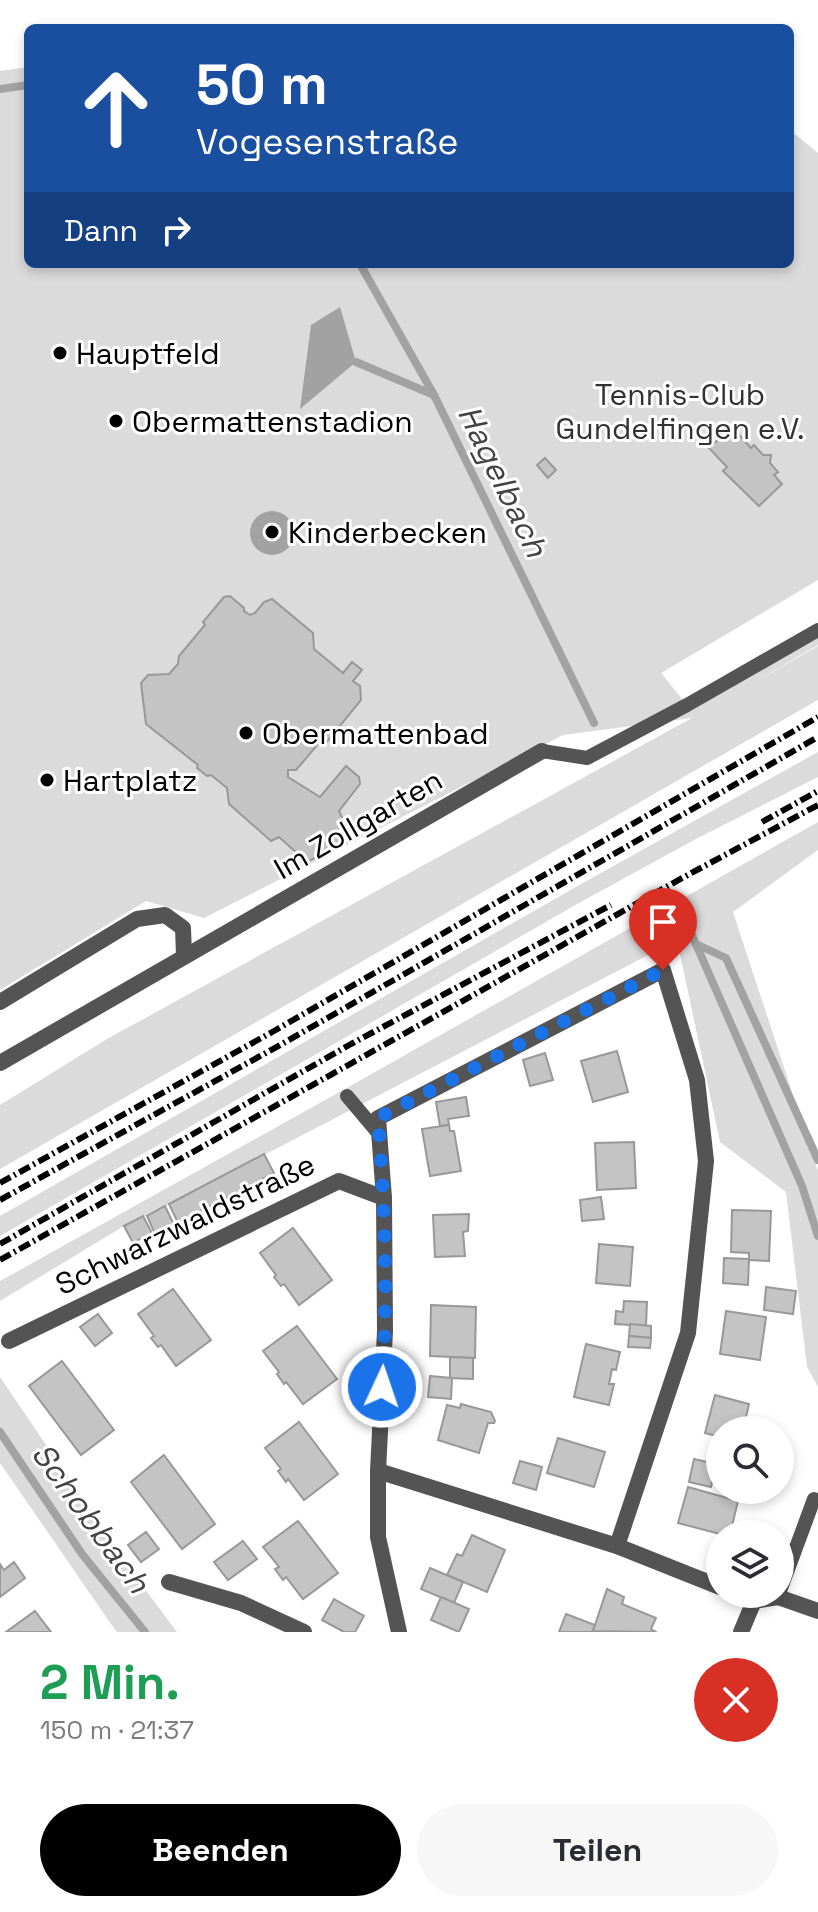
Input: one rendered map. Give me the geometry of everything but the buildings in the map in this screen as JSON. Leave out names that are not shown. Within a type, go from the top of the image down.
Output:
[{"type":"street","name":"Im Zollgarten","points":[[0,1063],[542,751]]},
{"type":"street","points":[[0,1002],[137,919],[165,915],[183,928],[184,956]]},
{"type":"street","points":[[399,1632],[378,1537],[385,1331],[384,1198],[378,1118],[663,970],[697,1080],[706,1161],[688,1333],[617,1546]]},
{"type":"street","name":"Schwarzwaldstraße","points":[[9,1341],[339,1181],[384,1198]]},
{"type":"street","points":[[378,1471],[617,1546],[706,1581]]},
{"type":"street","points":[[169,1582],[241,1603],[304,1632]]},
{"type":"street","points":[[794,1601],[818,1611]]},
{"type":"street","points":[[741,1632],[751,1608]]},
{"type":"lane","name":"Im Zollgarten","points":[[542,751],[587,758],[818,630]]},
{"type":"lane","points":[[347,1096],[379,1134]]},
{"type":"lane","points":[[794,1553],[814,1499]]},
{"type":"green space","name":"Tennis-Club Gundelfingen e.V.","points":[[24,68],[24,268],[794,268],[794,133],[818,153],[818,580],[661,673],[687,705],[818,631],[818,645],[753,683],[818,646],[818,700],[0,1169],[0,1105],[107,1039],[692,718],[563,735],[204,918],[146,901],[0,990],[0,71]]},
{"type":"green space","points":[[818,752],[818,777],[579,903],[0,1236],[0,1216]]},
{"type":"green space","points":[[818,822],[818,850],[733,912],[818,1171],[818,1387],[807,1367],[786,1192],[720,1142],[677,940],[124,1226],[0,1301],[0,1281]]},
{"type":"green space","points":[[0,1377],[135,1576],[177,1632],[117,1632],[111,1624],[0,1463]]},
{"type":"shaded area","points":[[340,307],[356,362],[300,409],[311,325]]},
{"type":"shaded area","name":"Kinderbecken","points":[[272,511],[287,518],[294,533],[287,548],[272,555],[257,548],[250,533],[257,518]]},
{"type":"waterway","points":[[0,89],[24,86]]},
{"type":"waterway","name":"Hagelbach","points":[[362,268],[434,395],[594,723]]},
{"type":"waterway","points":[[356,362],[434,395]]},
{"type":"waterway","name":"Hagelbach","points":[[688,926],[802,1186],[818,1236]]},
{"type":"waterway","points":[[696,944],[726,958],[818,1160]]},
{"type":"waterway","name":"Schobbach","points":[[0,1432],[82,1554],[145,1632]]},
{"type":"railway","points":[[0,1183],[274,1031],[818,717]]},
{"type":"railway","points":[[0,1200],[282,1044],[818,737]]},
{"type":"railway","points":[[762,822],[818,791]]},
{"type":"railway","points":[[0,1260],[818,805]]},
{"type":"railway","points":[[0,1244],[351,1044],[611,905]]},
{"type":"place","name":"Hauptfeld","points":[[60,353]]},
{"type":"place","name":"Obermattenstadion","points":[[116,421]]},
{"type":"place","name":"Kinderbecken","points":[[272,532]]},
{"type":"place","name":"Obermattenbad","points":[[246,733]]},
{"type":"place","name":"Hartplatz","points":[[47,780]]},
{"type":"route","points":[[382,1387],[385,1331],[384,1198],[378,1118],[663,970]]}]
